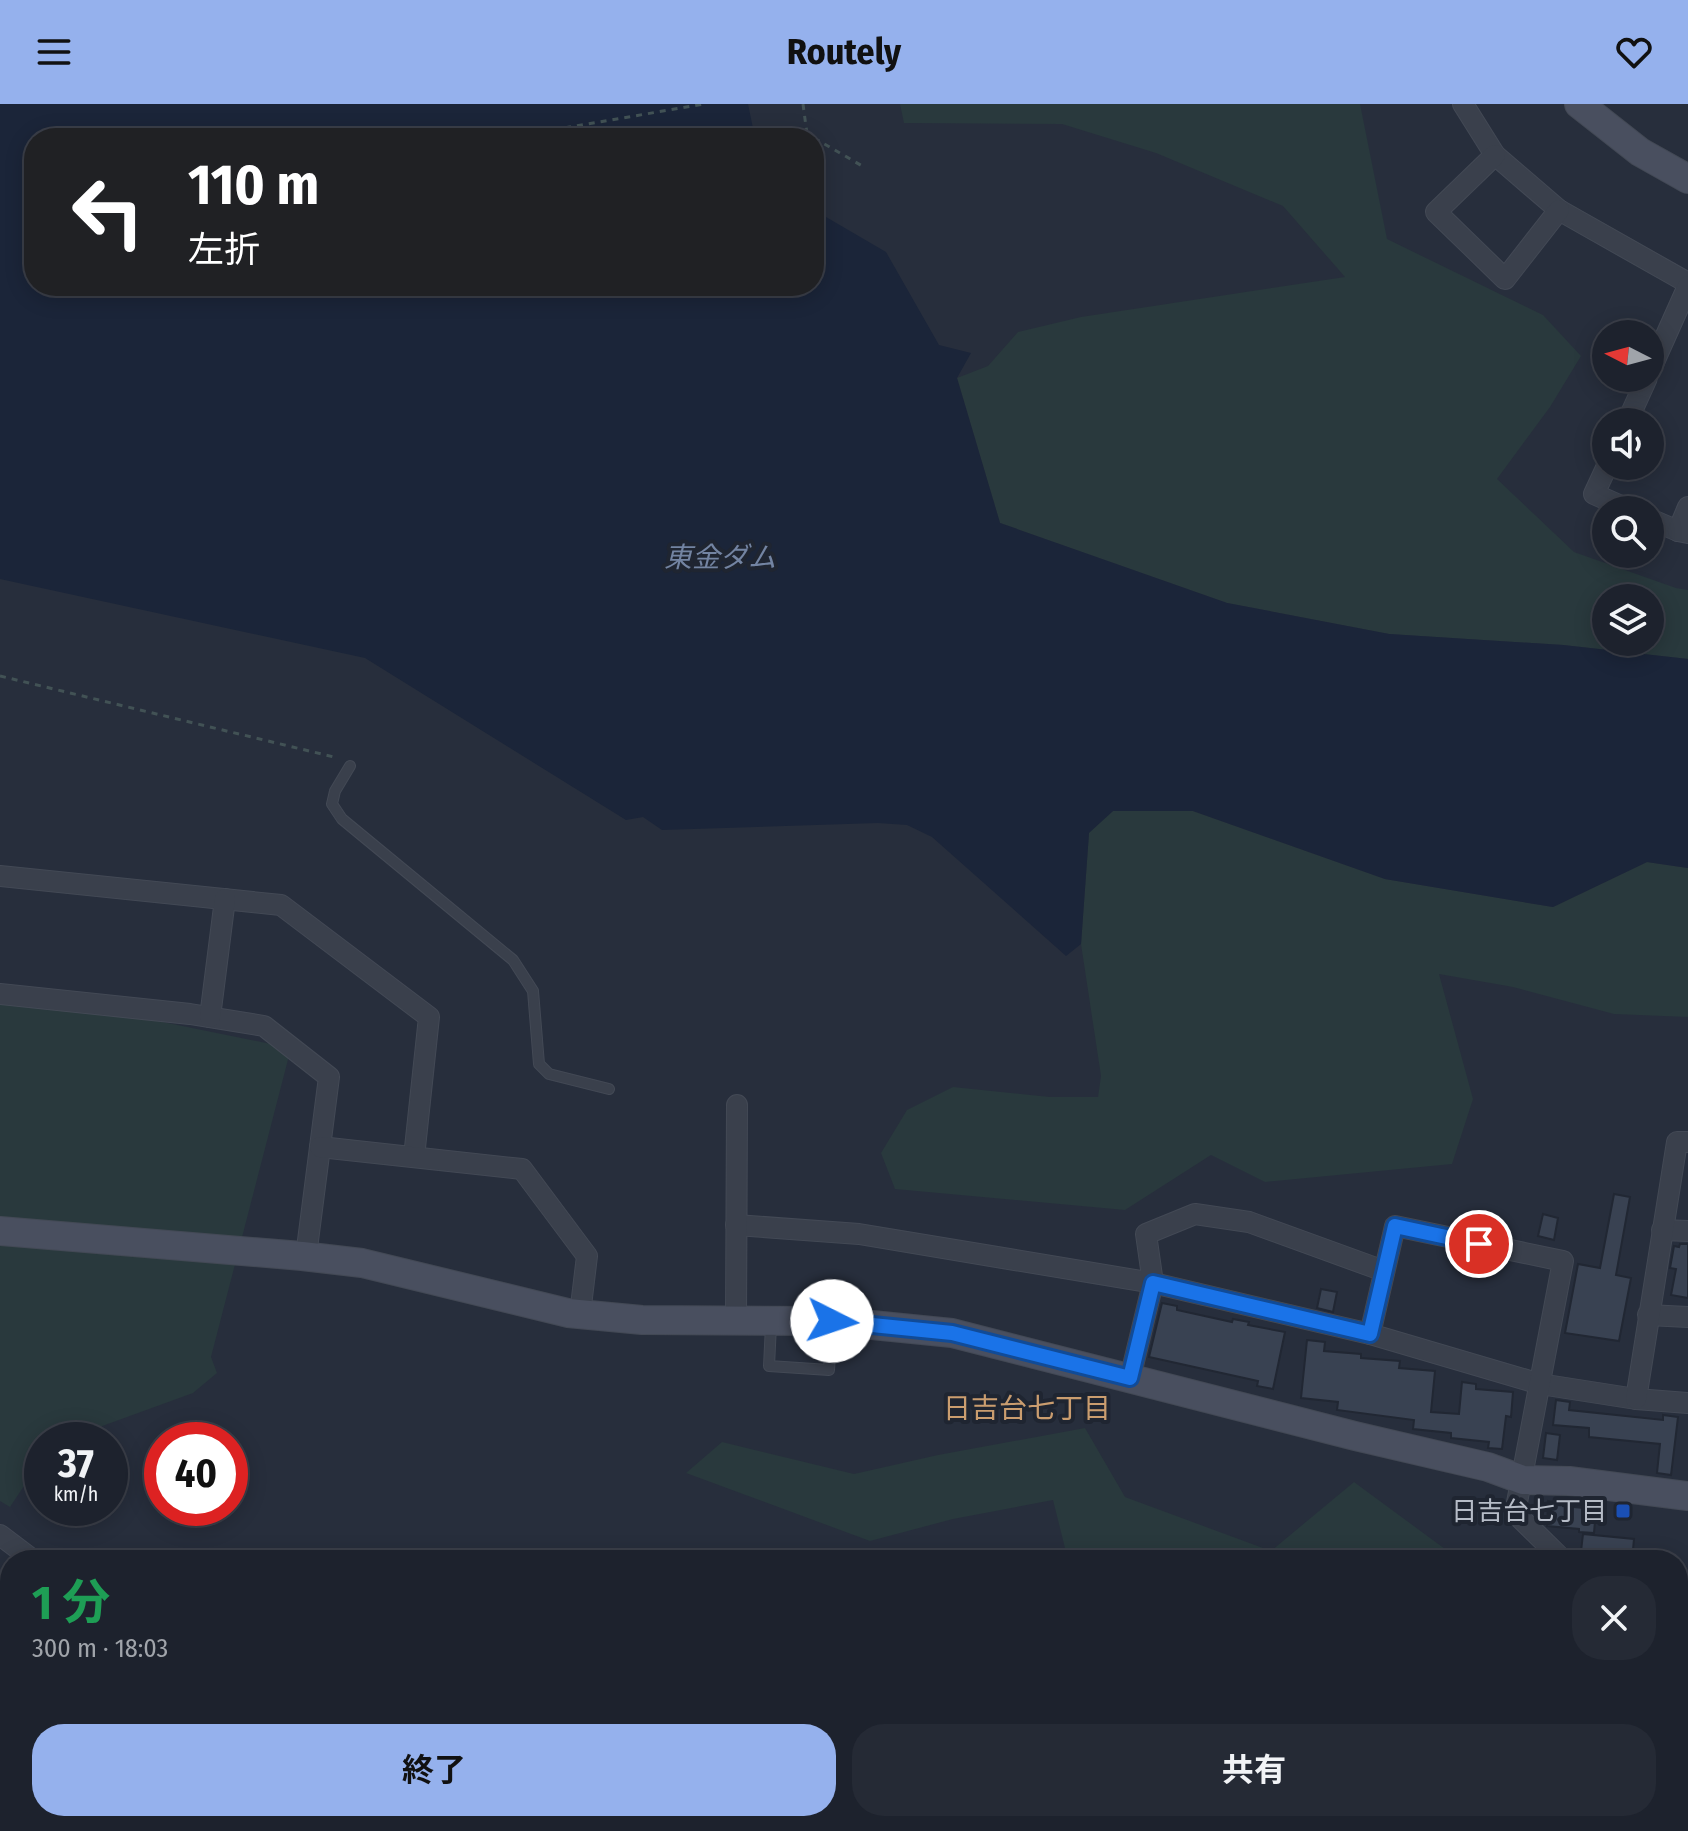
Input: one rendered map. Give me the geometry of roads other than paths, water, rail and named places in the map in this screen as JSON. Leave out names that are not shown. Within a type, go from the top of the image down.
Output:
[{"type":"street","points":[[1463,104],[1495,155],[1559,210],[1688,285],[1664,339]]},
{"type":"street","points":[[1579,104],[1640,152],[1688,179]]},
{"type":"street","points":[[1495,155],[1436,212],[1505,279],[1559,210]]},
{"type":"street","points":[[1598,496],[1594,494],[1600,480]]},
{"type":"street","points":[[1664,525],[1683,532],[1688,507]]},
{"type":"street","points":[[0,876],[281,905],[429,1017],[414,1157]]},
{"type":"street","points":[[210,1017],[225,899]]},
{"type":"street","points":[[0,994],[210,1017],[264,1026],[329,1077],[306,1256]]},
{"type":"street","points":[[736,1322],[737,1105]]},
{"type":"street","points":[[1636,1399],[1677,1142],[1688,1142]]},
{"type":"street","points":[[320,1147],[522,1169],[587,1256],[580,1314]]},
{"type":"street","points":[[1130,1378],[1153,1283],[1146,1234],[1195,1214],[1249,1222],[1384,1271]]},
{"type":"street","points":[[736,1225],[859,1234],[1153,1283],[1370,1334],[1540,1384],[1636,1399],[1688,1403]]},
{"type":"street","points":[[1370,1334],[1395,1226],[1563,1261],[1515,1513],[1553,1550]]},
{"type":"street","points":[[1662,1230],[1688,1231]]},
{"type":"street","points":[[0,1231],[362,1263],[492,1296],[580,1314],[642,1320],[832,1321],[952,1333],[1488,1467],[1523,1480],[1569,1481],[1688,1496]]},
{"type":"street","points":[[1648,1315],[1688,1317]]},
{"type":"street","points":[[0,1535],[20,1550]]},
{"type":"lane","points":[[350,766],[335,791],[332,804],[342,819],[513,960],[533,991],[539,1064],[549,1074],[609,1089]]},
{"type":"lane","points":[[772,1321],[769,1366],[829,1370],[832,1321]]},
{"type":"water","name":"東金ダム","points":[[0,104],[748,104],[753,128],[24,128],[24,296],[824,296],[824,216],[886,252],[939,345],[971,353],[957,378],[1000,523],[1227,603],[1389,634],[1563,645],[1592,648],[1592,656],[1688,659],[1688,868],[1647,862],[1553,907],[1385,879],[1193,811],[1113,811],[1089,833],[1081,944],[1066,956],[932,837],[907,825],[878,823],[662,830],[643,817],[626,820],[365,658],[0,579]]},
{"type":"place","name":"日吉台七丁目","points":[[1623,1511]]},
{"type":"district","name":"日吉台七丁目","points":[[1027,1408]]}]
